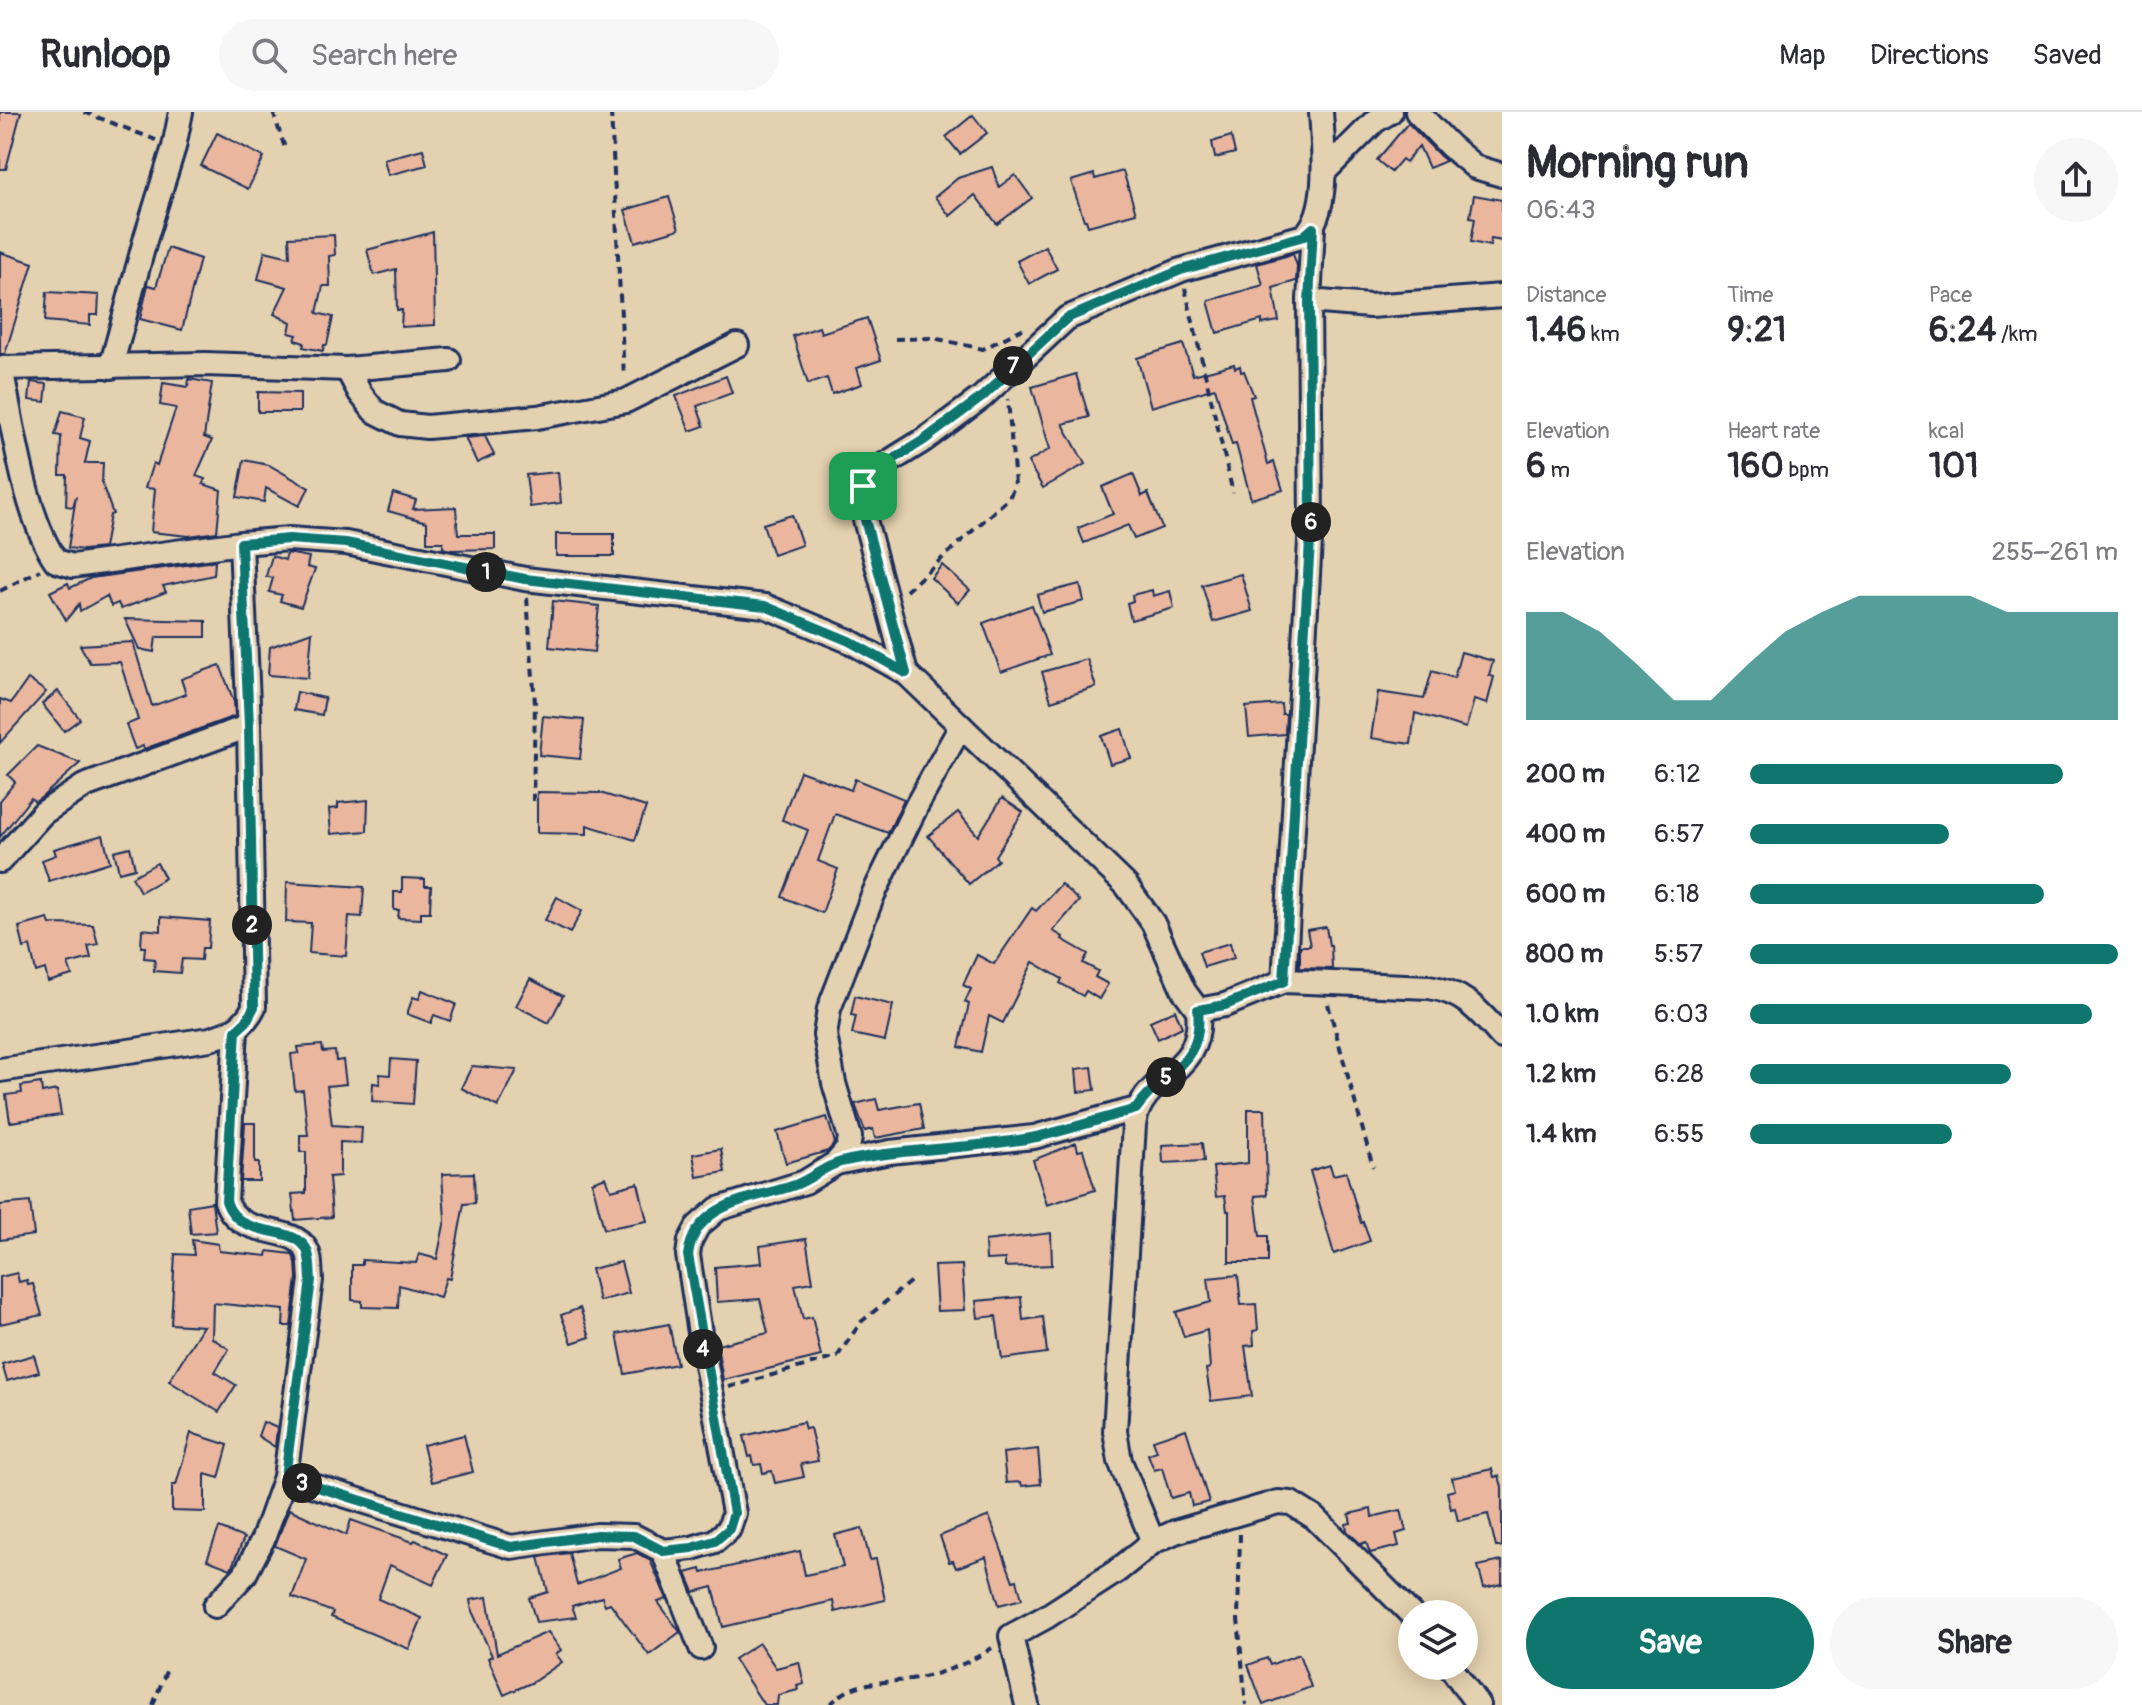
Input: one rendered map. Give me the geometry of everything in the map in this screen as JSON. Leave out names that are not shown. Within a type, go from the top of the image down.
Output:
[{"type":"street","points":[[111,367],[174,147],[181,112]]},
{"type":"street","points":[[1284,981],[1311,524],[1309,301],[1313,228],[1324,172],[1321,112]]},
{"type":"street","points":[[1324,172],[1375,121],[1390,112]]},
{"type":"street","points":[[1417,112],[1475,167],[1502,175]]},
{"type":"street","points":[[906,673],[860,501],[863,486],[871,473],[924,440],[982,397],[1067,318],[1181,270],[1304,236],[1313,228]]},
{"type":"street","points":[[1309,301],[1370,306],[1502,296]]},
{"type":"street","points":[[347,369],[374,411],[400,424],[427,427],[523,419],[626,401],[737,345]]},
{"type":"street","points":[[449,360],[347,369],[205,364],[0,368],[29,494],[46,547],[56,561],[73,566],[289,539],[346,543],[525,579],[765,606],[849,641],[906,673],[1126,885],[1153,923],[1184,991],[1198,1010],[1200,1030],[1196,1046],[1144,1097],[1136,1109],[1115,1431],[1120,1461],[1153,1542]]},
{"type":"street","points":[[0,1070],[210,1039],[236,1031],[246,1022],[254,1007],[249,726],[241,543]]},
{"type":"street","points":[[0,861],[43,813],[84,786],[249,726]]},
{"type":"street","points":[[285,1477],[511,1547],[597,1535],[634,1536],[663,1551],[692,1548],[715,1541],[729,1529],[734,1513],[688,1255],[690,1241],[698,1226],[718,1209],[805,1182],[836,1163],[848,1149],[850,1137],[834,1083],[825,1035],[829,1009],[873,895],[917,805],[961,726]]},
{"type":"street","points":[[1198,1010],[1225,1005],[1284,981],[1451,991],[1473,1006],[1502,1037]]},
{"type":"street","points":[[215,1606],[245,1574],[263,1539],[285,1477],[311,1280],[307,1250],[299,1241],[240,1222],[230,1213],[226,1201],[236,1031]]},
{"type":"street","points":[[836,1163],[890,1152],[1034,1137],[1136,1109]]},
{"type":"street","points":[[1027,1705],[1011,1636],[1108,1577],[1153,1542],[1241,1512],[1278,1502],[1291,1503],[1304,1509],[1398,1601]]},
{"type":"street","points":[[663,1551],[701,1648]]},
{"type":"street","points":[[1460,1680],[1478,1705]]},
{"type":"path","points":[[84,112],[174,147]]},
{"type":"path","points":[[273,112],[286,151]]},
{"type":"path","points":[[611,112],[626,401]]},
{"type":"path","points":[[1181,270],[1233,493]]},
{"type":"path","points":[[895,339],[933,338],[983,349],[1022,328],[1067,318]]},
{"type":"path","points":[[888,606],[949,555],[1009,498],[1015,485],[1015,468],[1005,373]]},
{"type":"path","points":[[0,591],[56,561]]},
{"type":"path","points":[[525,579],[535,703],[533,801]]},
{"type":"path","points":[[1322,982],[1373,1167]]},
{"type":"path","points":[[711,1392],[837,1357],[861,1322],[911,1281]]},
{"type":"path","points":[[1241,1512],[1238,1619],[1246,1705]]},
{"type":"path","points":[[830,1705],[842,1692],[871,1683],[912,1679],[964,1665],[1011,1636]]},
{"type":"path","points":[[153,1705],[168,1666]]},
{"type":"building","points":[[0,112],[21,112],[6,169],[0,169]]},
{"type":"building","points":[[973,115],[987,133],[960,154],[946,137]]},
{"type":"building","points":[[1408,123],[1446,161],[1429,168],[1419,146],[1406,162],[1402,159],[1391,172],[1377,160]]},
{"type":"building","points":[[217,133],[264,157],[248,189],[201,166]]},
{"type":"building","points":[[1231,136],[1235,153],[1215,158],[1212,142]]},
{"type":"building","points":[[423,149],[427,165],[388,175],[384,159]]},
{"type":"building","points":[[992,167],[999,187],[1015,175],[1032,198],[997,224],[975,195],[950,216],[935,197],[958,178]]},
{"type":"building","points":[[1123,171],[1136,213],[1088,226],[1071,181],[1094,174],[1095,179]]},
{"type":"building","points":[[1474,195],[1502,200],[1502,241],[1491,239],[1490,246],[1471,242],[1475,218],[1470,217]]},
{"type":"building","points":[[669,197],[679,229],[635,242],[625,210]]},
{"type":"building","points":[[433,232],[435,325],[401,327],[402,310],[397,310],[396,269],[374,275],[367,250]]},
{"type":"building","points":[[334,235],[335,255],[329,256],[330,286],[323,286],[317,313],[333,317],[323,351],[303,347],[304,343],[295,340],[297,335],[289,333],[291,322],[274,314],[287,287],[258,279],[265,251],[290,257],[289,237]]},
{"type":"building","points":[[1045,246],[1057,269],[1029,284],[1017,261]]},
{"type":"building","points":[[168,248],[200,259],[182,330],[140,319],[148,285],[156,287]]},
{"type":"building","points":[[0,252],[33,263],[5,354],[0,354]]},
{"type":"building","points":[[1293,254],[1297,266],[1296,281],[1273,288],[1279,321],[1262,324],[1262,320],[1217,333],[1208,301],[1263,285],[1257,264]]},
{"type":"building","points":[[47,292],[99,295],[98,315],[90,315],[90,325],[45,321]]},
{"type":"building","points":[[867,318],[881,360],[857,368],[862,384],[832,394],[827,378],[808,384],[793,336],[819,327],[821,333]]},
{"type":"building","points":[[1183,344],[1193,375],[1234,364],[1235,368],[1240,366],[1241,372],[1244,371],[1254,396],[1250,397],[1268,464],[1274,462],[1283,490],[1251,499],[1236,444],[1232,445],[1215,388],[1151,407],[1137,358]]},
{"type":"building","points":[[1076,374],[1089,417],[1063,424],[1085,464],[1043,488],[1028,462],[1050,449],[1032,387]]},
{"type":"building","points":[[726,376],[732,393],[697,406],[704,426],[690,431],[676,396]]},
{"type":"building","points":[[189,379],[212,383],[204,437],[212,440],[196,476],[205,479],[203,484],[221,490],[217,532],[189,536],[151,532],[155,489],[145,488],[153,463],[157,465],[176,408],[160,405],[163,383],[188,387]]},
{"type":"building","points":[[31,382],[47,384],[45,402],[29,400]]},
{"type":"building","points":[[258,392],[300,393],[300,412],[258,412]]},
{"type":"building","points":[[62,411],[85,417],[80,438],[90,441],[85,463],[103,463],[102,484],[113,514],[110,515],[104,548],[68,548],[76,496],[73,507],[66,506],[67,475],[60,475],[61,436],[55,435]]},
{"type":"building","points":[[485,436],[494,455],[477,463],[465,438]]},
{"type":"building","points":[[244,460],[269,465],[309,488],[299,506],[266,488],[264,502],[237,497]]},
{"type":"building","points":[[558,472],[561,503],[530,507],[526,475]]},
{"type":"building","points":[[1133,474],[1142,496],[1148,493],[1162,528],[1134,539],[1128,525],[1084,543],[1078,528],[1113,514],[1102,487]]},
{"type":"building","points":[[393,493],[416,500],[413,509],[456,507],[458,534],[495,534],[495,549],[451,550],[443,548],[443,542],[427,542],[427,522],[388,511]]},
{"type":"building","points":[[792,515],[802,545],[773,555],[763,524]]},
{"type":"building","points":[[556,534],[614,534],[614,556],[556,556]]},
{"type":"building","points":[[287,553],[309,557],[307,567],[315,569],[301,607],[280,601],[282,595],[269,592],[273,578],[266,576],[272,556],[285,560]]},
{"type":"building","points":[[215,561],[214,575],[163,586],[166,592],[121,609],[118,603],[111,606],[107,596],[80,611],[79,604],[66,620],[50,592],[68,583],[70,588],[91,578]]},
{"type":"building","points":[[942,565],[970,590],[958,603],[931,578]]},
{"type":"building","points":[[1241,574],[1252,611],[1213,622],[1202,585]]},
{"type":"building","points":[[1080,584],[1084,601],[1042,612],[1037,595]]},
{"type":"building","points":[[1152,590],[1153,596],[1170,591],[1174,608],[1131,620],[1127,603],[1133,601],[1132,595]]},
{"type":"building","points":[[553,601],[599,606],[594,652],[549,647]]},
{"type":"building","points":[[1032,605],[1050,655],[1001,672],[983,623]]},
{"type":"building","points":[[125,619],[206,621],[206,637],[156,637],[154,652],[139,649]]},
{"type":"building","points":[[312,632],[308,678],[268,675],[270,647]]},
{"type":"building","points":[[133,642],[152,706],[186,694],[181,679],[220,665],[234,702],[235,716],[144,749],[143,746],[135,749],[126,725],[138,720],[120,662],[90,663],[80,645]]},
{"type":"building","points":[[1461,652],[1493,661],[1489,675],[1494,677],[1487,704],[1474,700],[1466,728],[1415,713],[1411,744],[1371,738],[1378,692],[1424,699],[1432,671],[1454,678]]},
{"type":"building","points":[[1087,659],[1096,687],[1051,701],[1042,672]]},
{"type":"building","points":[[28,679],[46,692],[0,743],[0,699],[11,703]]},
{"type":"building","points":[[58,691],[80,719],[64,731],[42,704]]},
{"type":"building","points":[[297,692],[325,698],[322,715],[294,710]]},
{"type":"building","points":[[1281,704],[1282,714],[1286,714],[1285,734],[1249,737],[1246,707]]},
{"type":"building","points":[[543,716],[584,720],[580,759],[539,755]]},
{"type":"building","points":[[1122,729],[1131,758],[1110,764],[1101,736]]},
{"type":"building","points":[[37,746],[80,763],[35,802],[31,798],[0,837],[0,801],[15,782],[8,775]]},
{"type":"building","points":[[800,771],[851,790],[855,779],[904,799],[888,833],[835,814],[818,861],[838,869],[822,913],[782,897],[808,830],[782,820]]},
{"type":"building","points":[[537,792],[600,793],[646,807],[635,840],[587,825],[587,834],[537,833]]},
{"type":"building","points":[[1002,798],[1023,812],[995,856],[998,860],[969,884],[928,836],[958,812],[978,836]]},
{"type":"building","points":[[368,800],[367,831],[331,834],[329,809],[338,808],[338,803]]},
{"type":"building","points":[[103,835],[110,862],[49,881],[42,860],[56,855],[54,849]]},
{"type":"building","points":[[130,847],[135,868],[119,872],[114,851]]},
{"type":"building","points":[[157,863],[165,878],[140,892],[132,877]]},
{"type":"building","points":[[402,878],[425,879],[425,886],[431,886],[430,912],[421,912],[421,919],[398,918],[399,910],[394,910],[394,892],[402,892]]},
{"type":"building","points":[[287,882],[364,887],[362,917],[349,916],[346,956],[309,953],[311,923],[286,922]]},
{"type":"building","points":[[1061,884],[1079,901],[1053,931],[1088,954],[1083,963],[1098,971],[1095,977],[1108,984],[1099,999],[1086,991],[1083,996],[1033,962],[1003,1023],[989,1016],[981,1052],[959,1047],[969,1004],[965,1002],[971,989],[963,985],[977,955],[994,964],[1032,908],[1036,911]]},
{"type":"building","points":[[557,897],[582,911],[570,933],[545,920]]},
{"type":"building","points":[[161,917],[210,921],[208,948],[202,948],[201,960],[182,959],[180,973],[154,971],[155,959],[144,958],[142,929],[161,931]]},
{"type":"building","points":[[48,919],[50,924],[93,925],[98,944],[88,946],[91,958],[68,964],[72,975],[48,982],[45,969],[36,972],[30,946],[24,948],[19,927]]},
{"type":"building","points":[[1326,927],[1331,945],[1332,969],[1300,968],[1300,946],[1310,946],[1307,930]]},
{"type":"building","points":[[1230,943],[1234,958],[1204,967],[1199,952]]},
{"type":"building","points":[[530,979],[563,996],[549,1023],[516,1006]]},
{"type":"building","points":[[422,990],[456,1004],[450,1021],[434,1015],[431,1023],[407,1014],[413,997],[419,999]]},
{"type":"building","points":[[855,996],[893,1005],[885,1041],[852,1034],[856,1016],[851,1015]]},
{"type":"building","points":[[1175,1010],[1182,1027],[1158,1039],[1150,1021]]},
{"type":"building","points":[[322,1045],[323,1052],[335,1051],[336,1061],[343,1060],[346,1084],[327,1086],[332,1125],[362,1127],[361,1143],[340,1142],[340,1176],[329,1177],[332,1217],[295,1220],[292,1194],[306,1193],[306,1152],[300,1152],[300,1135],[308,1135],[303,1090],[295,1091],[291,1054],[299,1053],[298,1047]]},
{"type":"building","points":[[391,1059],[416,1061],[413,1104],[372,1101],[373,1083],[380,1084],[380,1074],[390,1075]]},
{"type":"building","points":[[472,1066],[517,1070],[498,1107],[461,1088]]},
{"type":"building","points":[[1092,1067],[1095,1090],[1078,1092],[1076,1069]]},
{"type":"building","points":[[41,1083],[42,1093],[57,1090],[61,1115],[10,1122],[6,1095],[22,1093],[21,1086]]},
{"type":"building","points":[[876,1099],[879,1110],[919,1103],[924,1129],[875,1138],[873,1129],[865,1131],[855,1104]]},
{"type":"building","points":[[1248,1109],[1265,1109],[1267,1195],[1255,1196],[1260,1236],[1268,1236],[1268,1262],[1229,1262],[1229,1211],[1225,1196],[1216,1197],[1213,1167],[1248,1163]]},
{"type":"building","points":[[827,1117],[835,1143],[828,1151],[786,1163],[777,1132]]},
{"type":"building","points":[[245,1123],[255,1123],[255,1163],[259,1163],[259,1181],[241,1181]]},
{"type":"building","points":[[1076,1143],[1078,1151],[1083,1150],[1095,1190],[1047,1205],[1033,1160]]},
{"type":"building","points":[[1202,1143],[1204,1161],[1163,1163],[1162,1145]]},
{"type":"building","points":[[721,1149],[725,1172],[697,1177],[693,1154]]},
{"type":"building","points":[[1330,1165],[1333,1175],[1346,1172],[1361,1223],[1370,1241],[1334,1254],[1310,1171]]},
{"type":"building","points":[[474,1173],[475,1203],[464,1204],[450,1279],[446,1278],[440,1297],[399,1285],[398,1308],[362,1307],[362,1301],[352,1300],[352,1265],[362,1265],[362,1260],[416,1263],[419,1254],[437,1259],[445,1220],[442,1174]]},
{"type":"building","points":[[606,1177],[611,1190],[638,1183],[647,1221],[604,1229],[592,1182]]},
{"type":"building","points":[[30,1202],[34,1235],[0,1240],[0,1205]]},
{"type":"building","points":[[212,1202],[216,1232],[191,1234],[188,1206]]},
{"type":"building","points":[[1051,1233],[1052,1265],[1005,1267],[1005,1259],[986,1260],[985,1241]]},
{"type":"building","points":[[806,1239],[813,1282],[795,1285],[803,1319],[812,1317],[821,1356],[723,1380],[717,1345],[768,1333],[760,1299],[717,1302],[715,1267],[762,1263],[760,1246]]},
{"type":"building","points":[[192,1240],[218,1244],[219,1251],[267,1256],[268,1251],[292,1254],[296,1262],[291,1326],[283,1326],[284,1310],[213,1303],[212,1338],[229,1349],[215,1372],[236,1385],[219,1412],[169,1381],[203,1326],[171,1324],[175,1254],[194,1255]]},
{"type":"building","points":[[621,1262],[629,1293],[599,1301],[591,1269]]},
{"type":"building","points":[[962,1265],[965,1310],[937,1311],[934,1266]]},
{"type":"building","points":[[17,1273],[19,1282],[27,1280],[28,1285],[33,1284],[42,1315],[0,1324],[0,1277]]},
{"type":"building","points":[[1238,1275],[1241,1305],[1256,1304],[1258,1330],[1253,1331],[1254,1345],[1245,1346],[1252,1396],[1211,1401],[1206,1369],[1210,1368],[1207,1330],[1184,1337],[1176,1312],[1211,1302],[1208,1278]]},
{"type":"building","points":[[1021,1297],[1023,1320],[1043,1317],[1047,1353],[1002,1359],[996,1316],[978,1318],[976,1301]]},
{"type":"building","points":[[580,1308],[590,1337],[572,1343],[561,1315]]},
{"type":"building","points":[[669,1324],[677,1364],[625,1374],[617,1334]]},
{"type":"building","points":[[34,1355],[39,1372],[7,1381],[2,1364]]},
{"type":"building","points":[[263,1422],[277,1428],[275,1447],[258,1436]]},
{"type":"building","points":[[803,1422],[805,1429],[810,1428],[818,1461],[801,1464],[804,1477],[775,1483],[772,1471],[763,1473],[761,1464],[754,1465],[744,1436]]},
{"type":"building","points":[[1186,1429],[1209,1502],[1192,1506],[1189,1493],[1171,1498],[1162,1468],[1154,1470],[1148,1454],[1157,1451],[1153,1440]]},
{"type":"building","points":[[191,1433],[228,1445],[219,1478],[205,1474],[205,1512],[172,1511],[172,1485],[176,1485]]},
{"type":"building","points":[[464,1435],[473,1472],[432,1482],[423,1445]]},
{"type":"building","points":[[1038,1449],[1041,1484],[1022,1486],[1021,1482],[1006,1483],[1003,1453]]},
{"type":"building","points":[[1492,1469],[1494,1477],[1499,1476],[1502,1487],[1502,1547],[1496,1547],[1488,1514],[1458,1521],[1447,1492],[1455,1490],[1452,1478]]},
{"type":"building","points":[[289,1509],[346,1535],[351,1520],[413,1542],[415,1540],[447,1555],[433,1585],[390,1565],[378,1599],[422,1618],[409,1649],[331,1617],[333,1612],[292,1597],[306,1559],[275,1546]]},
{"type":"building","points":[[1371,1509],[1372,1517],[1401,1510],[1406,1531],[1396,1534],[1399,1546],[1370,1553],[1366,1542],[1361,1544],[1347,1531],[1346,1524],[1351,1523],[1349,1514]]},
{"type":"building","points":[[989,1516],[1022,1599],[999,1605],[986,1557],[956,1568],[953,1561],[949,1562],[940,1536]]},
{"type":"building","points":[[219,1528],[244,1538],[231,1569],[207,1560]]},
{"type":"building","points":[[862,1528],[870,1560],[876,1559],[885,1600],[835,1612],[833,1601],[723,1627],[713,1587],[694,1592],[686,1573],[701,1569],[702,1573],[800,1551],[805,1575],[843,1567],[835,1535]]},
{"type":"building","points":[[569,1553],[577,1585],[621,1568],[618,1559],[637,1553],[650,1560],[667,1599],[658,1602],[680,1632],[649,1655],[610,1603],[605,1605],[602,1597],[572,1606],[576,1617],[536,1622],[529,1598],[548,1592],[539,1557]]},
{"type":"building","points":[[1502,1561],[1502,1584],[1484,1588],[1478,1566]]},
{"type":"building","points":[[487,1597],[497,1654],[548,1632],[561,1650],[556,1654],[562,1662],[533,1682],[504,1695],[488,1658],[492,1656],[470,1600]]},
{"type":"building","points":[[759,1643],[776,1668],[799,1662],[804,1684],[797,1686],[798,1690],[778,1695],[777,1705],[764,1705],[734,1659]]},
{"type":"building","points":[[1299,1654],[1311,1687],[1263,1705],[1248,1665],[1267,1658],[1270,1665]]},
{"type":"route","points":[[1313,228],[1309,301],[1311,524],[1284,981],[1225,1005],[1198,1010],[1200,1030],[1196,1046],[1144,1097],[1136,1109],[1034,1137],[890,1152],[836,1163],[805,1182],[718,1209],[709,1215],[690,1241],[688,1255],[734,1513],[729,1529],[715,1541],[692,1548],[663,1551],[634,1536],[597,1535],[511,1547],[285,1477],[311,1280],[307,1250],[299,1241],[240,1222],[230,1213],[226,1201],[236,1031],[246,1022],[254,1007],[249,726],[241,543],[289,539],[346,543],[525,579],[765,606],[849,641],[906,673],[860,501],[863,486],[871,473],[924,440],[982,397],[1067,318],[1181,270],[1304,236],[1313,228]]}]
